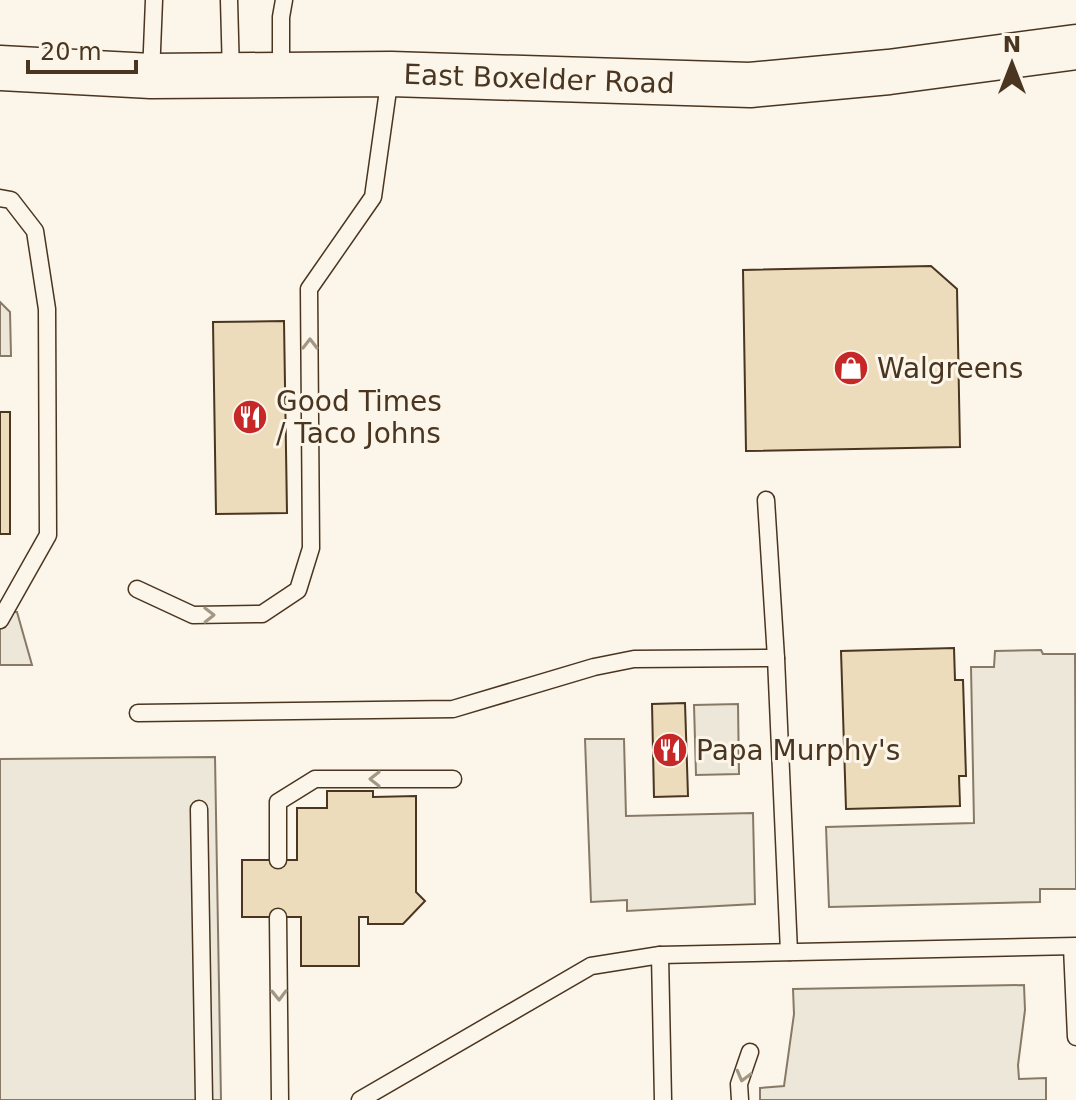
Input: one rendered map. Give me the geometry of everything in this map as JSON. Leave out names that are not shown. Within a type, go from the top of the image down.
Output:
[{"type":"main road","name":"East Boxelder Road","points":[[0,68],[151,76],[391,74],[750,85],[889,72],[1076,47]]},
{"type":"lane","points":[[151,76],[154,0]]},
{"type":"lane","points":[[229,0],[231,75]]},
{"type":"lane","points":[[281,74],[284,0]]},
{"type":"lane","points":[[137,589],[193,615],[262,614],[298,590],[311,548],[309,289],[373,197],[391,74]]},
{"type":"lane","points":[[0,198],[11,200],[35,231],[47,309],[48,459],[48,535],[0,620]]},
{"type":"lane","points":[[766,500],[789,952]]},
{"type":"lane","points":[[138,713],[453,709],[594,667],[634,659],[776,658]]},
{"type":"lane","points":[[278,860],[278,802],[315,779],[453,779]]},
{"type":"lane","points":[[199,809],[204,1100]]},
{"type":"lane","points":[[278,917],[280,1100]]},
{"type":"lane","points":[[360,1100],[591,966],[660,955],[1074,946],[1076,1037]]},
{"type":"lane","points":[[660,955],[663,1100]]},
{"type":"lane","points":[[740,1100],[739,1084],[750,1052]]},
{"type":"shaded area","points":[[0,302],[10,312],[11,356],[0,356]]},
{"type":"shaded area","points":[[0,612],[17,612],[32,665],[0,665]]},
{"type":"shaded area","points":[[1041,650],[1043,654],[1075,654],[1076,889],[1040,889],[1040,902],[829,907],[826,827],[974,823],[971,667],[994,667],[995,651]]},
{"type":"shaded area","points":[[738,704],[739,774],[696,775],[694,705]]},
{"type":"shaded area","points":[[585,739],[624,739],[626,816],[753,813],[755,904],[627,911],[627,900],[591,902]]},
{"type":"shaded area","points":[[215,757],[221,1100],[0,1100],[0,759]]},
{"type":"shaded area","points":[[1024,985],[1019,1079],[1046,1078],[1046,1100],[760,1100],[760,1088],[784,1086],[794,1014],[793,989]]},
{"type":"building","name":"Walgreens","points":[[931,266],[957,289],[960,447],[746,451],[743,270]]},
{"type":"building","name":"Good Times / Taco Johns","points":[[284,321],[287,513],[216,514],[213,322]]},
{"type":"building","points":[[0,412],[10,412],[10,534],[0,534]]},
{"type":"building","points":[[954,648],[955,680],[963,680],[966,776],[959,776],[960,806],[846,809],[841,651]]},
{"type":"building","name":"Papa Murphy's","points":[[685,703],[688,796],[654,797],[652,704]]},
{"type":"building","points":[[327,791],[373,791],[373,797],[416,796],[416,892],[425,901],[403,924],[368,924],[368,917],[359,917],[359,966],[301,966],[301,917],[242,917],[242,860],[297,860],[297,808],[327,808]]},
{"type":"place","name":"Walgreens","points":[[851,368]]},
{"type":"place","name":"Good Times / Taco Johns","points":[[250,417]]},
{"type":"place","name":"Papa Murphy's","points":[[670,750]]}]
